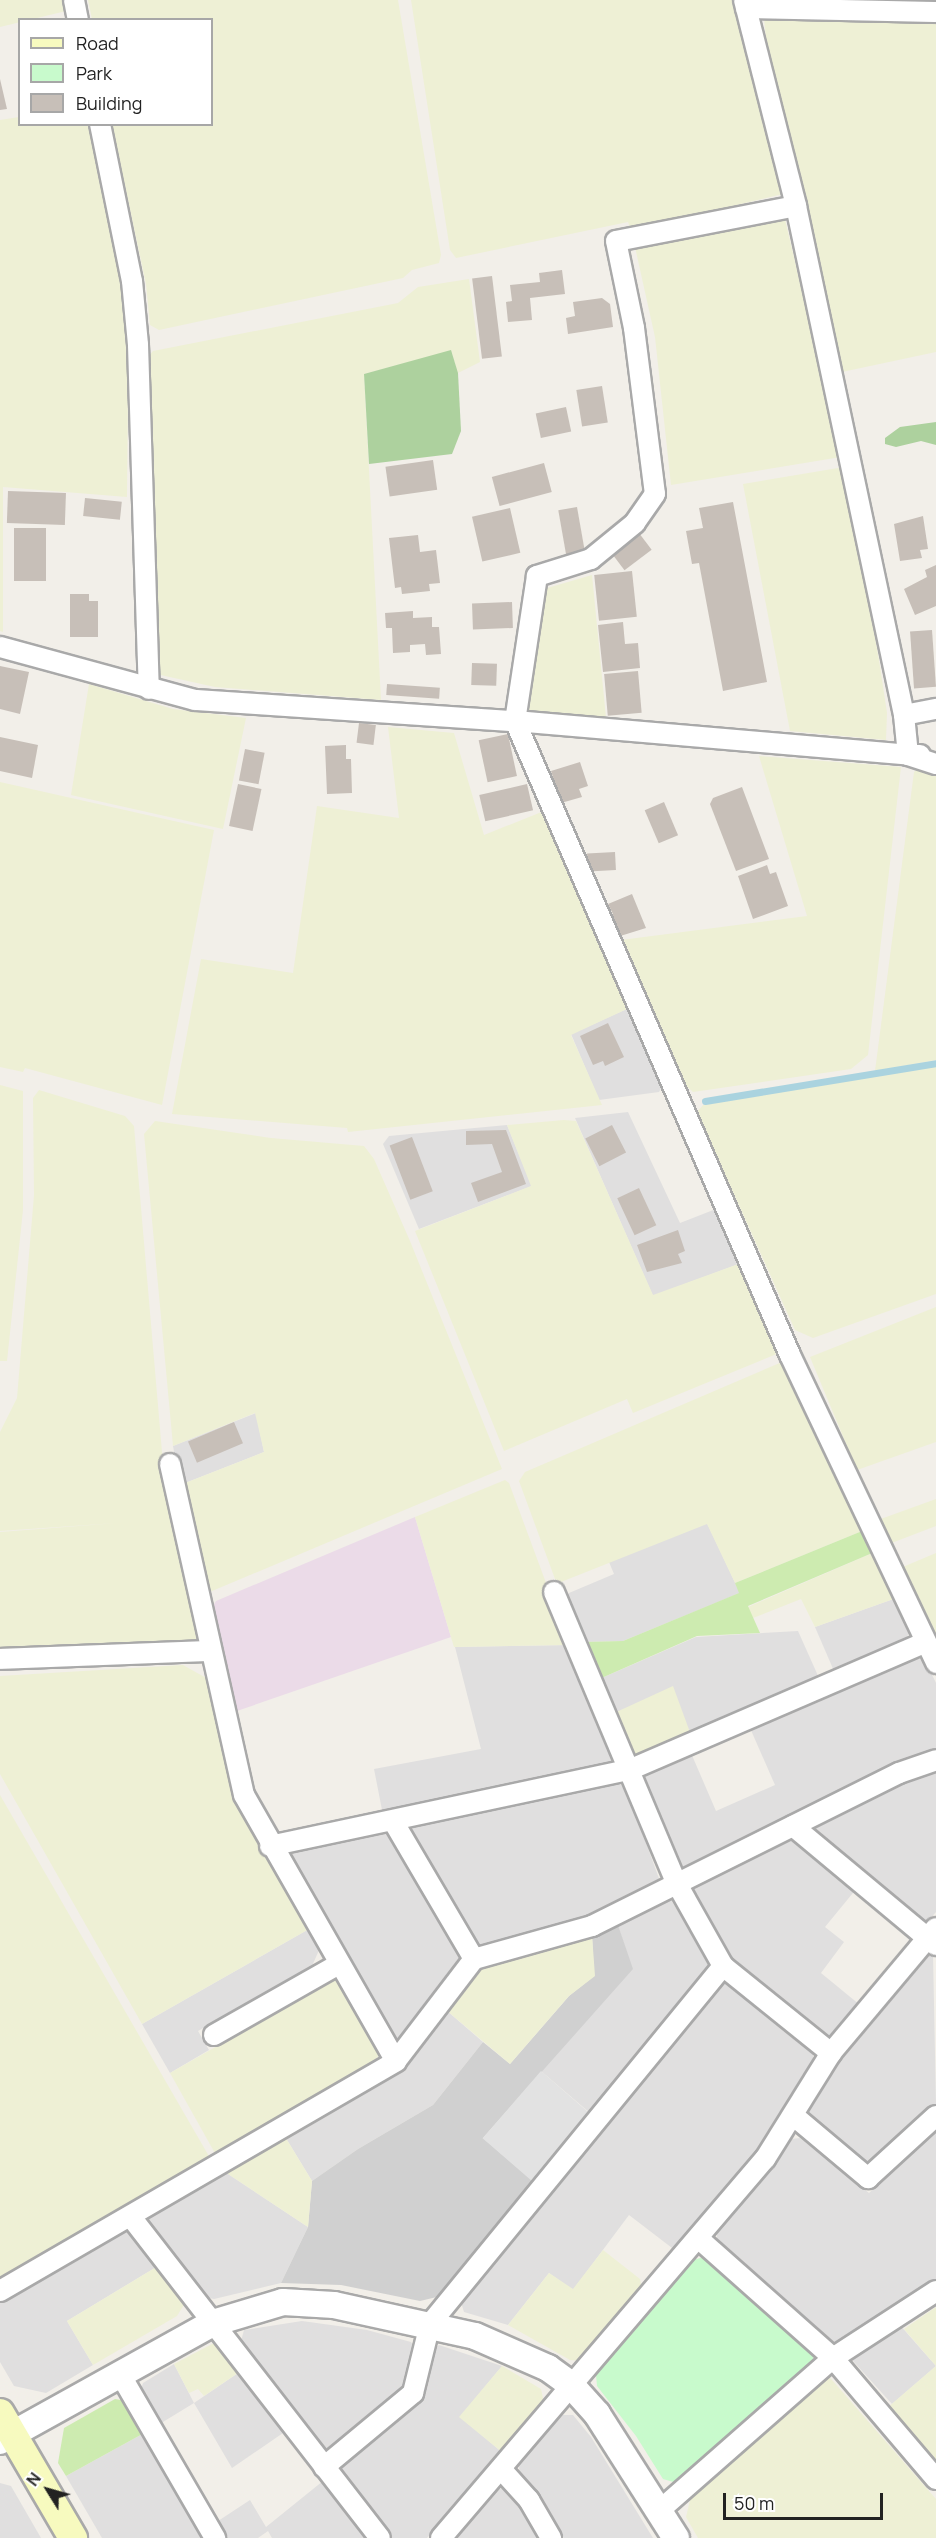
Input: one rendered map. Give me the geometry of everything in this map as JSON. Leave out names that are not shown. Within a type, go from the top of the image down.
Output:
[{"type":"main road","points":[[4,2429],[73,2538]]},
{"type":"street","points":[[74,0],[78,18]]},
{"type":"street","points":[[908,755],[904,715],[796,206],[745,4],[936,12]]},
{"type":"street","points":[[100,126],[132,281],[138,345],[148,689]]},
{"type":"street","points":[[796,206],[616,241],[634,328],[655,494],[635,523],[591,559],[537,576],[515,721],[789,1355],[936,1663]]},
{"type":"street","points":[[0,647],[195,700],[515,721],[908,755],[936,755]]},
{"type":"street","points":[[904,715],[936,709]]},
{"type":"street","points":[[908,755],[936,765]]},
{"type":"street","points":[[170,1464],[244,1795],[270,1846],[396,2061]]},
{"type":"street","points":[[554,1592],[677,1884],[723,1965],[831,2053]]},
{"type":"street","points":[[270,1846],[628,1770],[926,1642]]},
{"type":"street","points":[[0,1659],[211,1651]]},
{"type":"street","points":[[0,2291],[131,2217],[396,2061],[474,1959],[592,1926],[899,1773],[936,1760]]},
{"type":"street","points":[[393,1821],[474,1959]]},
{"type":"street","points":[[441,2538],[765,2159],[794,2116],[831,2053],[933,1937],[794,1826]]},
{"type":"street","points":[[214,2036],[339,1964]]},
{"type":"street","points":[[324,2467],[413,2393],[430,2324],[723,1965]]},
{"type":"street","points":[[794,2116],[868,2178],[936,2116]]},
{"type":"street","points":[[131,2217],[380,2538]]},
{"type":"street","points":[[698,2238],[833,2358],[936,2479]]},
{"type":"street","points":[[660,2510],[833,2358],[936,2290]]},
{"type":"street","points":[[4,2429],[120,2374],[213,2323],[261,2306],[305,2302],[430,2324],[520,2354],[571,2385],[613,2435],[676,2538]]},
{"type":"street","points":[[120,2374],[215,2538]]},
{"type":"street","points":[[501,2469],[529,2500],[552,2538]]},
{"type":"shaded area","points":[[629,1008],[664,1083],[659,1092],[599,1100],[571,1034]]},
{"type":"shaded area","points":[[628,1112],[680,1223],[721,1207],[744,1262],[653,1296],[575,1118]]},
{"type":"shaded area","points":[[507,1125],[532,1186],[419,1229],[383,1144],[389,1136]]},
{"type":"shaded area","points":[[256,1413],[264,1452],[180,1485],[173,1446]]},
{"type":"shaded area","points":[[415,1517],[451,1637],[234,1712],[210,1611],[216,1601]]},
{"type":"shaded area","points":[[707,1523],[740,1593],[623,1641],[583,1642],[565,1601],[569,1593],[614,1574],[609,1562]]},
{"type":"shaded area","points":[[899,1597],[912,1629],[906,1638],[834,1671],[815,1627]]},
{"type":"shaded area","points":[[798,1631],[819,1678],[691,1735],[612,1714],[597,1680],[696,1637]]},
{"type":"shaded area","points":[[569,1645],[616,1755],[610,1768],[383,1815],[374,1769],[481,1749],[455,1647]]},
{"type":"shaded area","points":[[918,1658],[926,1662],[936,1683],[936,1754],[687,1871],[678,1867],[643,1781],[648,1772],[691,1753],[716,1811],[775,1785],[750,1728]]},
{"type":"shaded area","points":[[936,1768],[936,1912],[929,1920],[919,1921],[813,1834],[813,1824],[907,1777]]},
{"type":"shaded area","points":[[614,1781],[626,1788],[661,1884],[589,1921],[482,1949],[474,1945],[409,1835],[412,1825]]},
{"type":"shaded area","points":[[385,1830],[393,1833],[462,1954],[461,1968],[405,2042],[392,2043],[290,1863],[293,1853]]},
{"type":"shaded area","points":[[786,1836],[795,1837],[857,1888],[825,1927],[844,1942],[821,1973],[860,2005],[833,2037],[823,2037],[724,1954],[691,1892],[694,1883]]},
{"type":"shaded area","points":[[665,1898],[671,1900],[709,1962],[707,1972],[590,2113],[541,2071],[632,1969],[617,1922]]},
{"type":"shaded area","points":[[617,1922],[633,1969],[483,2138],[534,2182],[441,2296],[420,2301],[341,2285],[281,2283],[308,2227],[312,2181],[358,2149],[433,2105],[483,2042],[510,2064],[569,1996],[594,1976],[592,1935]]},
{"type":"shaded area","points":[[309,1929],[320,1948],[312,1966],[198,2031],[209,2050],[170,2073],[142,2024]]},
{"type":"shaded area","points":[[933,1955],[936,2105],[872,2162],[861,2162],[810,2121],[808,2107],[840,2056],[923,1957]]},
{"type":"shaded area","points":[[727,1982],[813,2051],[813,2066],[762,2152],[676,2251],[629,2215],[573,2290],[549,2273],[508,2325],[464,2312],[460,2299],[720,1983]]},
{"type":"shaded area","points":[[446,2010],[483,2042],[433,2105],[358,2149],[312,2181],[284,2135]]},
{"type":"shaded area","points":[[541,2071],[590,2114],[532,2181],[483,2138]]},
{"type":"shaded area","points":[[936,2132],[936,2285],[838,2343],[828,2342],[717,2243],[717,2234],[791,2139],[800,2138],[869,2193]]},
{"type":"shaded area","points":[[222,2170],[308,2227],[281,2283],[214,2299],[199,2296],[144,2222],[147,2212]]},
{"type":"shaded area","points":[[121,2229],[135,2233],[158,2266],[67,2321],[93,2365],[46,2393],[14,2386],[0,2362],[0,2299]]},
{"type":"shaded area","points":[[302,2321],[367,2330],[411,2342],[416,2350],[405,2392],[332,2450],[321,2450],[240,2345],[244,2330]]},
{"type":"shaded area","points":[[899,2324],[936,2366],[892,2404],[853,2361],[856,2350]]},
{"type":"shaded area","points":[[439,2345],[502,2366],[460,2417],[503,2453],[427,2538],[391,2538],[337,2468],[419,2399],[430,2352]]},
{"type":"shaded area","points":[[174,2364],[194,2403],[158,2425],[139,2395],[143,2383]]},
{"type":"shaded area","points":[[238,2373],[283,2433],[232,2468],[194,2403]]},
{"type":"shaded area","points":[[563,2415],[573,2415],[591,2437],[653,2538],[564,2538],[541,2500],[520,2473],[518,2464]]},
{"type":"shaded area","points":[[146,2432],[207,2538],[102,2538],[66,2476]]},
{"type":"shaded area","points":[[323,2481],[368,2538],[272,2538],[268,2531],[258,2538],[223,2538],[215,2523],[250,2500],[266,2527]]},
{"type":"shaded area","points":[[0,2483],[11,2486],[41,2538],[0,2538]]},
{"type":"shaded area","points":[[506,2488],[541,2538],[453,2538],[497,2489]]},
{"type":"green space","points":[[0,0],[64,0],[66,11],[37,18],[18,18],[18,23],[0,27]]},
{"type":"green space","points":[[88,0],[398,0],[441,255],[439,263],[412,270],[403,278],[159,330],[150,325],[146,284],[112,126],[213,126],[213,18],[92,18]]},
{"type":"green space","points":[[411,0],[737,0],[743,40],[748,40],[783,194],[631,230],[628,222],[456,258],[450,250]]},
{"type":"green space","points":[[764,18],[936,23],[936,352],[842,372],[768,59]]},
{"type":"green space","points":[[18,117],[18,126],[92,126],[129,296],[127,497],[3,487],[3,632],[0,631],[0,120]]},
{"type":"green space","points":[[784,215],[841,457],[671,485],[655,337],[635,247]]},
{"type":"green space","points":[[469,279],[480,362],[458,373],[451,351],[364,374],[381,700],[215,687],[156,674],[147,358],[153,351],[398,303],[418,287]]},
{"type":"green space","points":[[451,350],[458,373],[461,431],[452,454],[369,464],[364,374]]},
{"type":"green space","points":[[936,422],[936,445],[921,441],[896,447],[885,444],[885,438],[900,427]]},
{"type":"green space","points":[[844,467],[879,660],[887,713],[886,740],[790,731],[743,484]]},
{"type":"green space","points":[[592,575],[606,718],[529,711],[537,591]]},
{"type":"green space","points":[[89,684],[173,709],[246,718],[223,829],[71,795]]},
{"type":"green space","points":[[388,727],[454,733],[484,835],[544,811],[629,1008],[571,1035],[602,1105],[348,1132],[347,1128],[172,1114],[201,959],[293,973],[317,806],[399,818]]},
{"type":"green space","points":[[759,756],[901,767],[868,1055],[851,1069],[693,1092],[684,1084],[621,940],[807,916]]},
{"type":"green space","points":[[918,769],[936,774],[936,1060],[875,1071],[914,772]]},
{"type":"green space","points":[[0,782],[214,830],[162,1105],[25,1068],[23,1072],[0,1067]]},
{"type":"green space","points":[[936,1065],[936,1294],[813,1338],[795,1330],[697,1112],[703,1105]]},
{"type":"green space","points":[[0,1085],[23,1091],[23,1210],[7,1361],[0,1361]]},
{"type":"green space","points":[[39,1090],[125,1116],[134,1126],[162,1452],[198,1641],[0,1648],[0,1532],[117,1523],[0,1531],[0,1432],[17,1398],[34,1195],[33,1098]]},
{"type":"green space","points":[[155,1121],[271,1138],[364,1146],[374,1159],[410,1241],[502,1469],[205,1594],[180,1485],[264,1452],[255,1413],[173,1446],[144,1134]]},
{"type":"green space","points":[[576,1121],[653,1295],[744,1262],[779,1353],[633,1413],[627,1399],[504,1451],[415,1231],[531,1186],[507,1125]]},
{"type":"green space","points":[[936,1307],[936,1442],[857,1470],[810,1357]]},
{"type":"green space","points":[[782,1362],[867,1529],[735,1583],[707,1524],[561,1582],[555,1579],[519,1481],[525,1472]]},
{"type":"green space","points":[[505,1480],[509,1483],[569,1645],[454,1647],[415,1517]]},
{"type":"green space","points":[[936,1499],[936,1526],[889,1544],[878,1520]]},
{"type":"green space","points":[[867,1529],[877,1551],[748,1606],[760,1633],[697,1636],[597,1680],[583,1642],[623,1641],[739,1593],[735,1583]]},
{"type":"green space","points":[[877,1551],[899,1597],[815,1627],[801,1599],[753,1618],[748,1607]]},
{"type":"green space","points":[[936,1553],[936,1636],[931,1638],[898,1569]]},
{"type":"green space","points":[[183,1665],[208,1679],[239,1808],[309,1929],[142,2024],[0,1774],[0,1676]]},
{"type":"green space","points":[[673,1686],[691,1735],[638,1758],[628,1755],[612,1714]]},
{"type":"green space","points":[[0,1795],[210,2158],[0,2278]]},
{"type":"green space","points":[[592,1935],[595,1976],[569,1996],[510,2064],[446,2010],[478,1968]]},
{"type":"green space","points":[[336,1978],[380,2054],[370,2066],[216,2155],[170,2073]]},
{"type":"green space","points":[[284,2135],[312,2181],[308,2227],[222,2170]]},
{"type":"green space","points":[[603,2250],[640,2279],[642,2291],[582,2361],[570,2360],[508,2325],[549,2273],[573,2289]]},
{"type":"green space","points":[[704,2257],[813,2351],[813,2361],[677,2483],[663,2479],[636,2436],[597,2386],[596,2375],[693,2260]]},
{"type":"green space","points":[[158,2266],[185,2303],[177,2316],[93,2365],[67,2321]]},
{"type":"green space","points":[[936,2307],[936,2366],[904,2329]]},
{"type":"green space","points":[[216,2342],[238,2373],[204,2396],[198,2389],[189,2393],[174,2364]]},
{"type":"green space","points":[[502,2366],[541,2389],[544,2403],[503,2453],[459,2417]]},
{"type":"green space","points":[[936,2366],[936,2465],[887,2408]]},
{"type":"green space","points":[[825,2372],[936,2499],[936,2538],[698,2538],[686,2517],[693,2488]]},
{"type":"green space","points":[[115,2399],[127,2401],[146,2432],[66,2476],[58,2463],[64,2428]]},
{"type":"building","points":[[0,79],[7,109],[0,110]]},
{"type":"building","points":[[562,270],[565,294],[530,298],[532,320],[508,322],[506,302],[512,301],[510,285],[540,282],[539,273]]},
{"type":"building","points":[[492,276],[502,356],[482,359],[472,278]]},
{"type":"building","points":[[602,298],[610,304],[613,327],[568,334],[566,318],[575,316],[573,302]]},
{"type":"building","points":[[602,386],[608,423],[582,427],[576,390]]},
{"type":"building","points":[[566,407],[571,431],[541,438],[536,413]]},
{"type":"building","points":[[433,460],[437,490],[390,496],[385,467]]},
{"type":"building","points":[[544,463],[552,492],[500,506],[492,477]]},
{"type":"building","points":[[8,491],[66,493],[65,525],[7,523]]},
{"type":"building","points":[[85,498],[122,502],[120,520],[83,516]]},
{"type":"building","points":[[733,502],[767,682],[723,691],[699,563],[692,564],[686,531],[703,528],[699,508]]},
{"type":"building","points":[[577,507],[585,554],[567,558],[558,510]]},
{"type":"building","points":[[510,508],[520,553],[482,562],[472,517]]},
{"type":"building","points":[[923,516],[928,549],[920,550],[922,558],[900,561],[894,524]]},
{"type":"building","points":[[14,528],[46,528],[46,581],[14,581]]},
{"type":"building","points":[[639,533],[652,550],[624,570],[612,553]]},
{"type":"building","points":[[418,535],[420,552],[436,550],[440,583],[429,584],[430,591],[402,594],[401,587],[395,588],[389,538]]},
{"type":"building","points":[[936,565],[936,606],[915,615],[904,589],[927,577],[925,570]]},
{"type":"building","points":[[632,571],[637,617],[599,621],[594,575]]},
{"type":"building","points":[[70,594],[89,594],[89,601],[98,601],[98,637],[70,637]]},
{"type":"building","points":[[512,602],[513,628],[473,629],[472,603]]},
{"type":"building","points":[[413,611],[413,618],[432,617],[432,627],[439,627],[441,654],[426,655],[425,644],[410,645],[410,652],[393,653],[392,628],[386,628],[385,613]]},
{"type":"building","points":[[623,622],[625,644],[638,643],[640,668],[603,672],[598,625]]},
{"type":"building","points":[[932,630],[936,687],[914,688],[910,632]]},
{"type":"building","points":[[472,663],[497,664],[496,686],[471,685]]},
{"type":"building","points":[[0,666],[29,672],[20,714],[0,709]]},
{"type":"building","points":[[638,671],[642,713],[608,716],[604,674]]},
{"type":"building","points":[[387,684],[440,688],[439,699],[386,695]]},
{"type":"building","points":[[359,723],[376,725],[373,745],[357,743]]},
{"type":"building","points":[[508,734],[517,776],[488,782],[479,740]]},
{"type":"building","points":[[0,737],[38,745],[32,778],[0,771]]},
{"type":"building","points":[[346,745],[346,759],[351,759],[352,793],[327,794],[325,746]]},
{"type":"building","points":[[245,749],[265,753],[259,784],[239,780]]},
{"type":"building","points":[[580,762],[588,786],[579,789],[582,797],[561,803],[551,771]]},
{"type":"building","points":[[238,784],[261,789],[253,831],[229,826]]},
{"type":"building","points":[[527,784],[533,810],[485,821],[479,795]]},
{"type":"building","points":[[742,787],[769,859],[736,871],[710,804],[713,798]]},
{"type":"building","points":[[664,802],[678,835],[659,843],[645,810]]},
{"type":"building","points":[[615,852],[616,870],[588,871],[587,853]]},
{"type":"building","points":[[767,865],[770,874],[776,872],[788,906],[753,919],[738,876]]},
{"type":"building","points":[[632,894],[646,928],[617,937],[608,916],[613,914],[608,904]]},
{"type":"building","points":[[608,1023],[624,1057],[605,1066],[603,1061],[593,1065],[580,1036]]},
{"type":"building","points":[[612,1125],[626,1153],[599,1166],[585,1139]]},
{"type":"building","points":[[506,1130],[526,1184],[478,1202],[471,1183],[502,1172],[492,1144],[466,1145],[466,1131]]},
{"type":"building","points":[[412,1137],[433,1191],[410,1200],[390,1146]]},
{"type":"building","points":[[639,1188],[656,1225],[635,1235],[617,1198]]},
{"type":"building","points":[[678,1230],[685,1251],[678,1254],[682,1263],[647,1272],[637,1245]]},
{"type":"building","points":[[234,1422],[243,1443],[197,1463],[188,1442]]},
{"type":"waterway","points":[[705,1101],[936,1063]]}]
